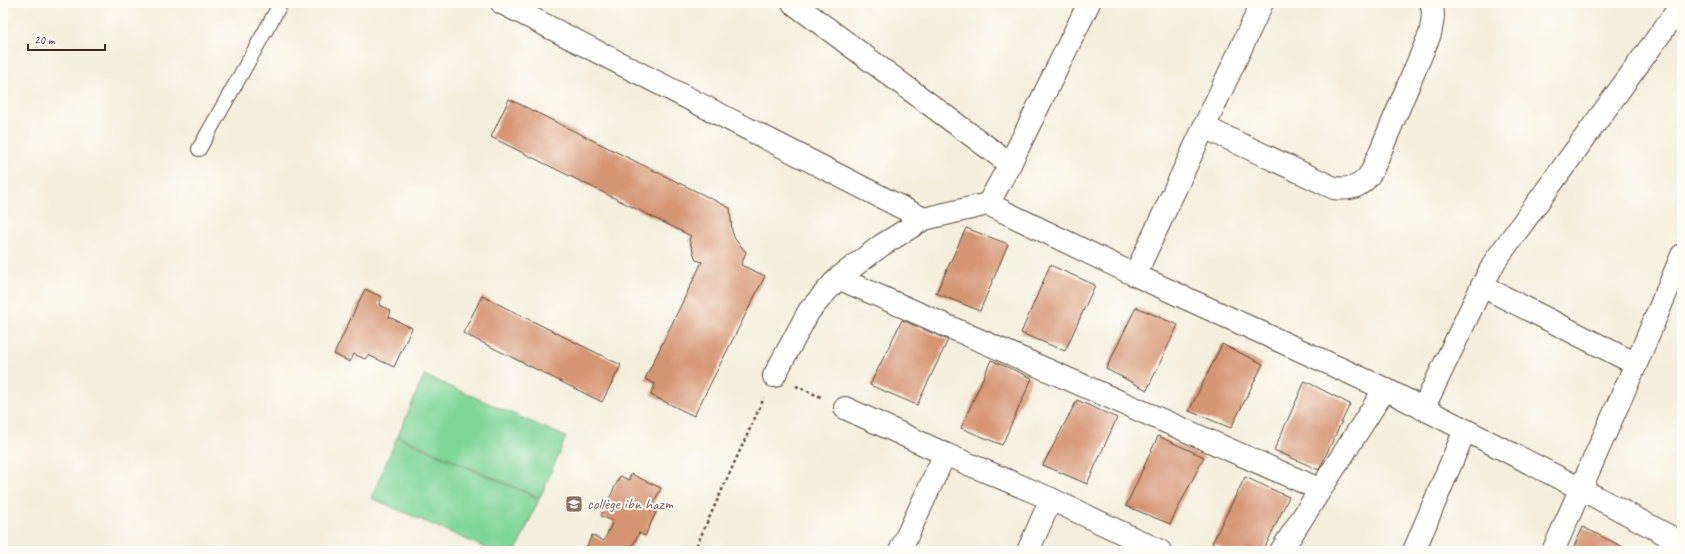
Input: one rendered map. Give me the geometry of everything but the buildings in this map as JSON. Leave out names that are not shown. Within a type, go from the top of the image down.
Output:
[{"type":"street","points":[[502,3],[924,219]]},
{"type":"street","points":[[793,3],[1010,164]]},
{"type":"street","points":[[988,204],[1010,164],[1089,3]]},
{"type":"street","points":[[1135,275],[1262,3]]},
{"type":"street","points":[[1204,127],[1334,188],[1346,190],[1357,187],[1366,180],[1372,171],[1430,34],[1433,21],[1433,8],[1431,3]]},
{"type":"street","points":[[1423,409],[1495,261],[1682,4]]},
{"type":"street","points":[[774,376],[809,311],[838,278],[882,245],[924,219],[988,204],[1135,275],[1385,389],[1581,489],[1682,543]]},
{"type":"street","points":[[1553,551],[1636,364],[1682,255]]},
{"type":"street","points":[[838,278],[1319,489]]},
{"type":"street","points":[[1482,286],[1636,364]]},
{"type":"street","points":[[1280,551],[1385,389]]},
{"type":"street","points":[[845,408],[944,454],[1051,500],[1160,551]]},
{"type":"street","points":[[1414,551],[1464,430]]},
{"type":"street","points":[[900,551],[944,454]]},
{"type":"street","points":[[1028,551],[1051,500]]},
{"type":"lane","points":[[199,149],[281,3]]},
{"type":"path","points":[[694,551],[774,376],[845,408]]},
{"type":"green space","points":[[424,375],[566,437],[540,498],[398,436]]},
{"type":"green space","points":[[397,437],[539,499],[516,551],[493,551],[371,498]]},
{"type":"place","name":"collège ibn hazm","points":[[574,504]]}]
